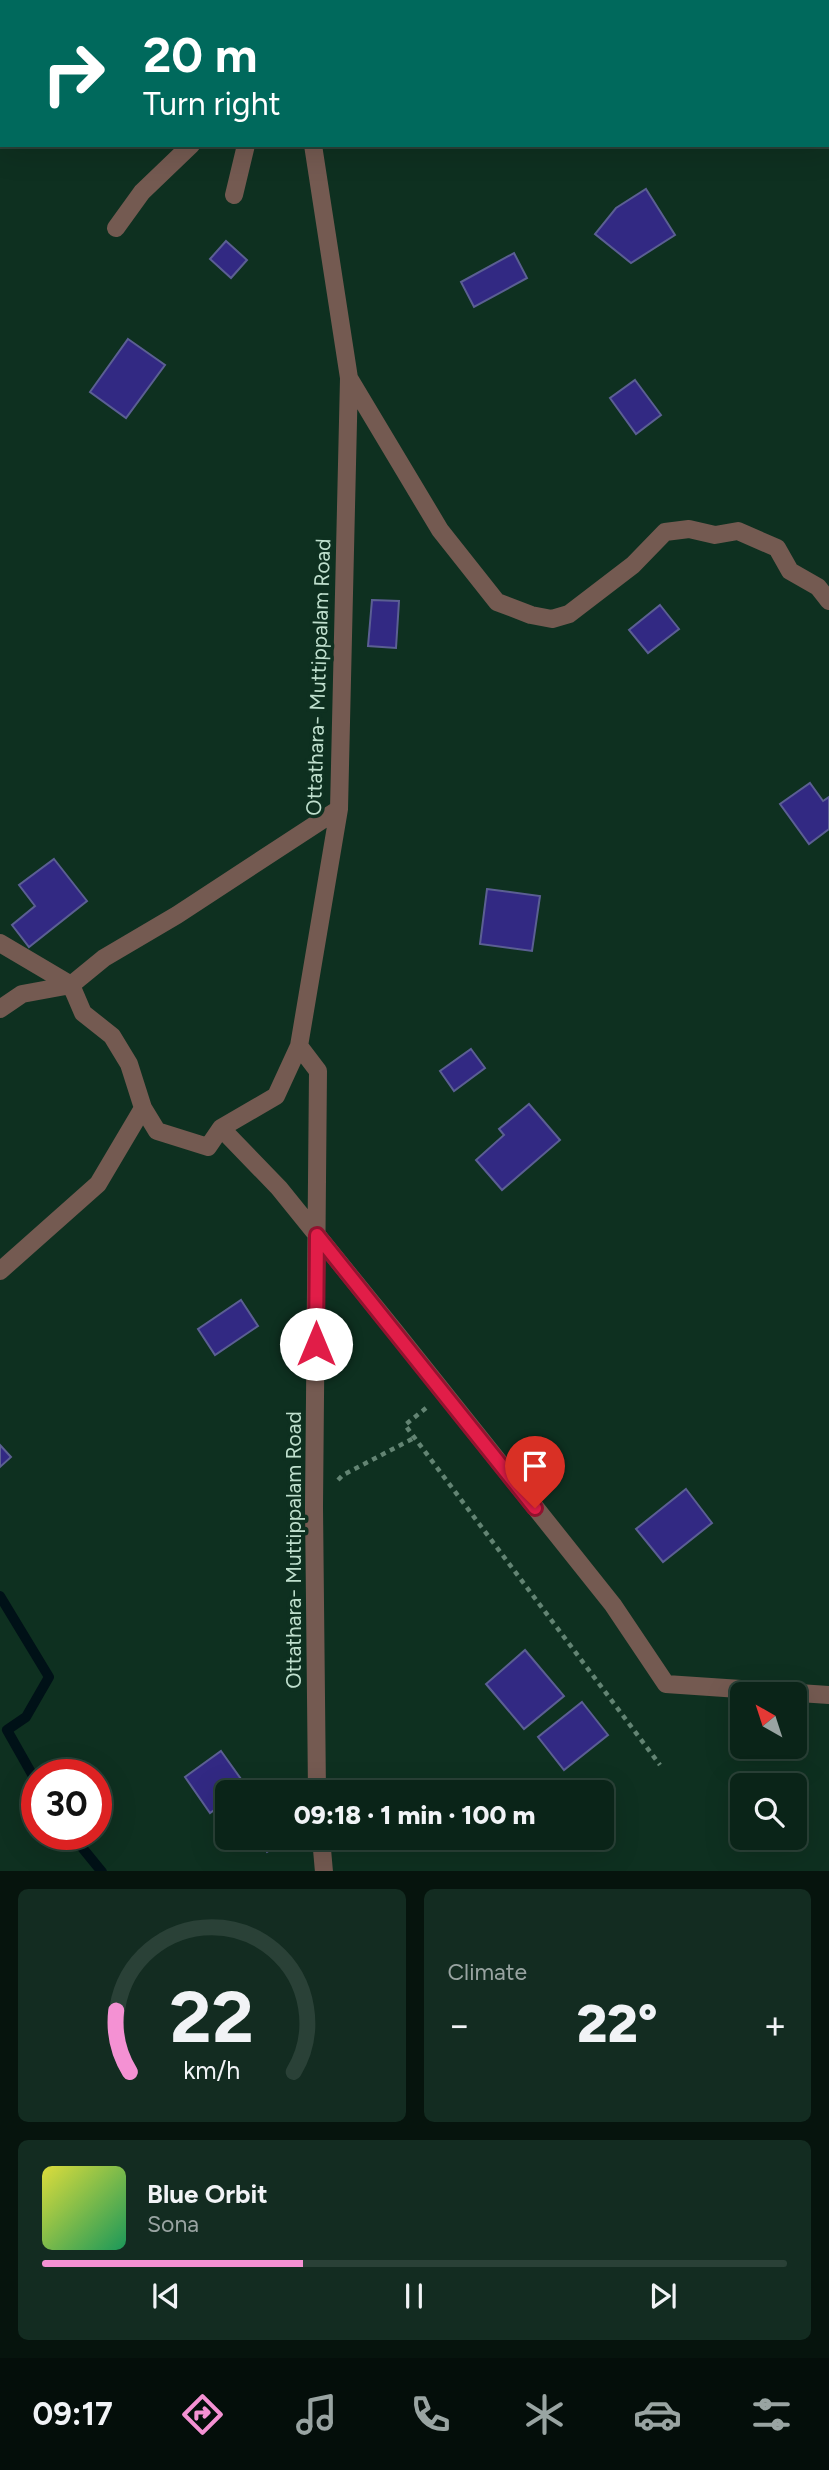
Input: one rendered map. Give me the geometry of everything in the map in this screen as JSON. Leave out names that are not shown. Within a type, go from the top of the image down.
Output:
[{"type":"street","points":[[116,228],[142,192],[189,147]]},
{"type":"street","points":[[234,195],[246,147]]},
{"type":"street","name":"Ottathara- Muttippalam Road","points":[[313,147],[349,378],[339,809],[299,1046],[318,1071],[314,1507],[317,1780]]},
{"type":"street","points":[[349,378],[440,530],[497,602],[531,615],[552,619],[569,614],[633,565],[665,532],[689,529],[715,535],[738,531],[777,548],[790,571],[818,587],[829,601]]},
{"type":"street","points":[[0,1009],[22,993],[71,985],[104,958],[177,915],[339,809]]},
{"type":"street","points":[[0,943],[71,985],[83,1013],[113,1036],[129,1064],[143,1108],[157,1131],[208,1147],[221,1128],[276,1096],[299,1046]]},
{"type":"street","points":[[0,1271],[98,1184],[143,1108]]},
{"type":"street","points":[[221,1128],[279,1188],[317,1235],[613,1605],[666,1684],[829,1695]]},
{"type":"street","points":[[322,1850],[324,1871]]},
{"type":"path","points":[[444,1395],[405,1425],[660,1765]]},
{"type":"path","points":[[314,1507],[343,1475],[414,1438]]},
{"type":"building","points":[[646,189],[675,235],[631,263],[595,234],[616,208]]},
{"type":"building","points":[[226,241],[247,260],[231,278],[210,259]]},
{"type":"building","points":[[514,253],[527,278],[474,307],[461,282]]},
{"type":"building","points":[[128,339],[165,365],[126,418],[90,392]]},
{"type":"building","points":[[635,380],[661,415],[636,434],[610,398]]},
{"type":"building","points":[[372,600],[399,601],[396,648],[368,646]]},
{"type":"building","points":[[660,605],[679,629],[648,653],[629,630]]},
{"type":"building","points":[[810,783],[823,801],[829,797],[829,829],[809,844],[780,804]]},
{"type":"building","points":[[54,859],[87,901],[29,947],[12,925],[35,906],[19,885]]},
{"type":"building","points":[[487,889],[540,896],[532,951],[480,944]]},
{"type":"building","points":[[471,1049],[485,1068],[454,1091],[440,1071]]},
{"type":"building","points":[[529,1104],[560,1140],[502,1190],[476,1160],[504,1135],[499,1129]]},
{"type":"building","points":[[241,1300],[258,1326],[215,1355],[198,1329]]},
{"type":"building","points":[[0,1445],[11,1457],[0,1467]]},
{"type":"building","points":[[686,1489],[712,1523],[663,1562],[636,1529]]},
{"type":"building","points":[[525,1650],[564,1696],[524,1729],[486,1684]]},
{"type":"building","points":[[582,1702],[608,1735],[564,1770],[538,1737]]},
{"type":"building","points":[[221,1751],[242,1780],[215,1780],[215,1809],[210,1813],[185,1777]]},
{"type":"waterway","points":[[0,1596],[49,1677],[26,1717],[7,1730],[23,1759]]},
{"type":"waterway","points":[[84,1850],[101,1871]]},
{"type":"route","points":[[316,1344],[317,1235],[535,1508]]}]
